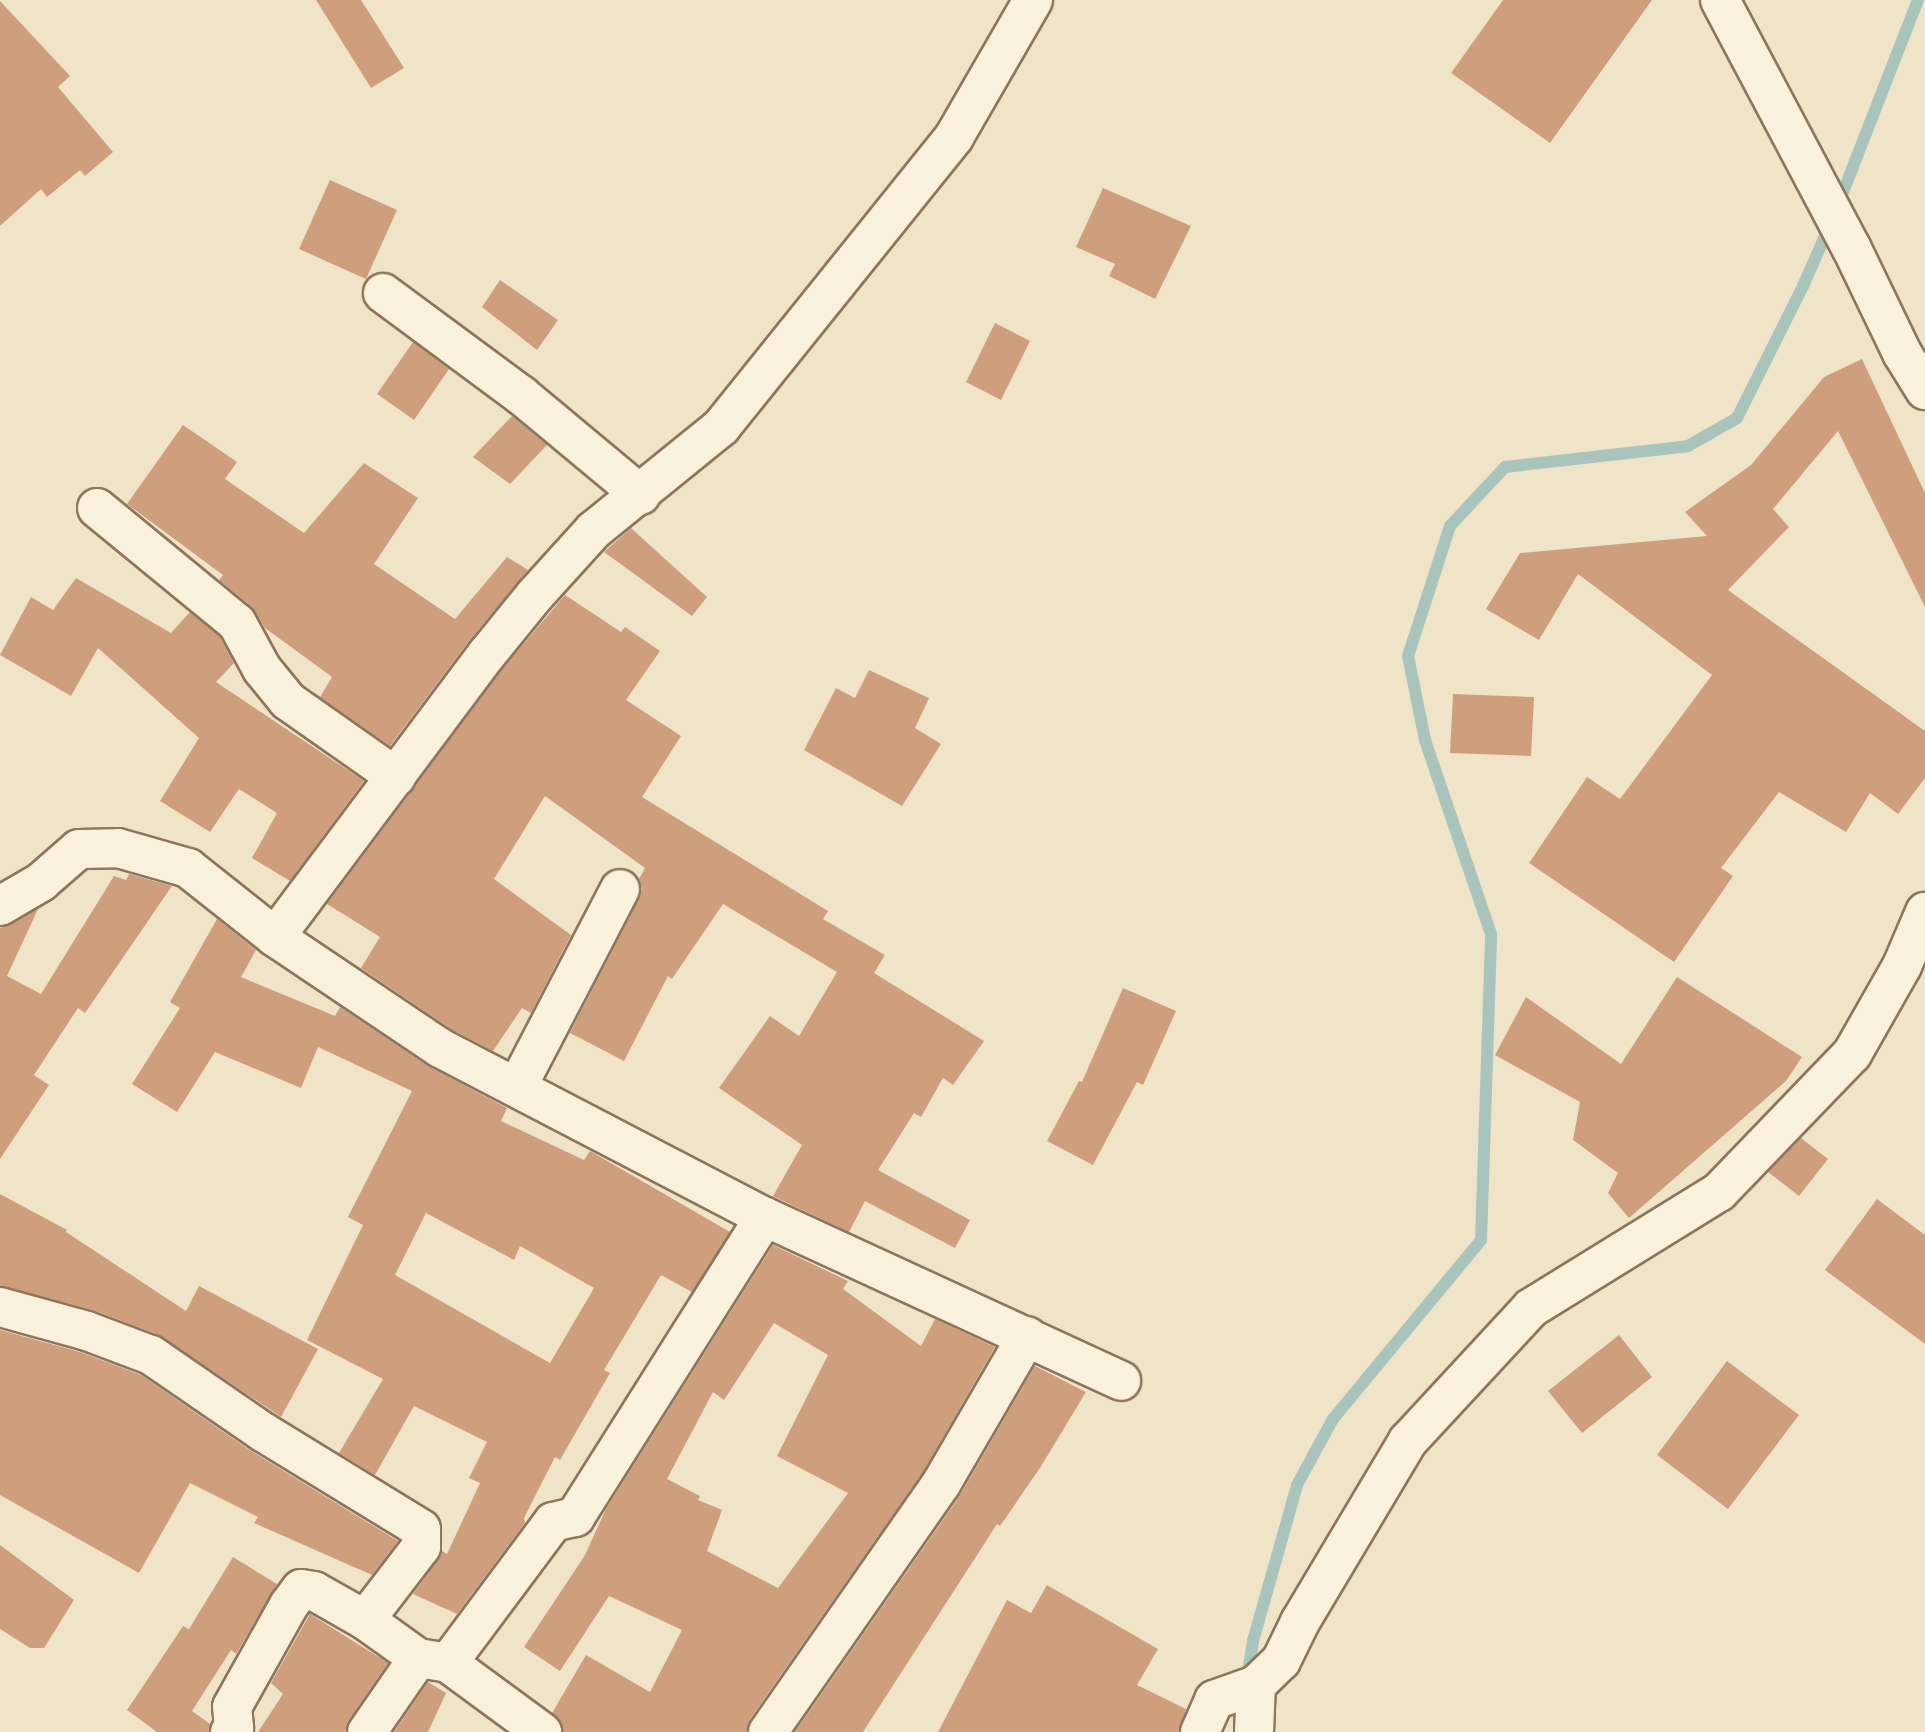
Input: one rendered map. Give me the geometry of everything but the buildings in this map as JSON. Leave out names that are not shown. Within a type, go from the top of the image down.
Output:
[{"type":"street","points":[[275,937],[535,595],[594,530],[641,495],[721,427],[954,137],[1033,0]]},
{"type":"street","points":[[1720,0],[1851,247],[1902,353],[1925,390]]},
{"type":"street","points":[[383,293],[521,395],[641,495]]},
{"type":"street","points":[[97,508],[237,623],[262,669],[288,701],[396,777]]},
{"type":"street","points":[[0,906],[41,881],[79,849],[118,848],[188,868],[275,937],[440,1048],[765,1217],[1121,1381]]},
{"type":"street","points":[[517,1087],[620,889]]},
{"type":"street","points":[[1207,1716],[1256,1685],[1282,1661],[1300,1622],[1408,1441],[1531,1308],[1719,1192],[1852,1054],[1902,965],[1925,912]]},
{"type":"street","points":[[367,1732],[433,1661],[553,1522],[575,1517],[765,1217]]},
{"type":"street","points":[[0,1307],[87,1331],[151,1355],[263,1432],[421,1529],[421,1547],[365,1620]]},
{"type":"street","points":[[768,1732],[942,1485],[1027,1336]]},
{"type":"street","points":[[230,1732],[234,1728],[232,1707],[301,1589],[314,1591],[365,1620],[542,1732]]},
{"type":"street","points":[[1254,1732],[1256,1685]]},
{"type":"waterway","points":[[1838,205],[1918,0]]},
{"type":"waterway","points":[[1247,1679],[1253,1641],[1297,1485],[1333,1419],[1481,1240],[1491,934],[1425,740],[1408,656],[1450,526],[1505,467],[1688,446],[1737,418],[1803,286],[1830,225]]}]
